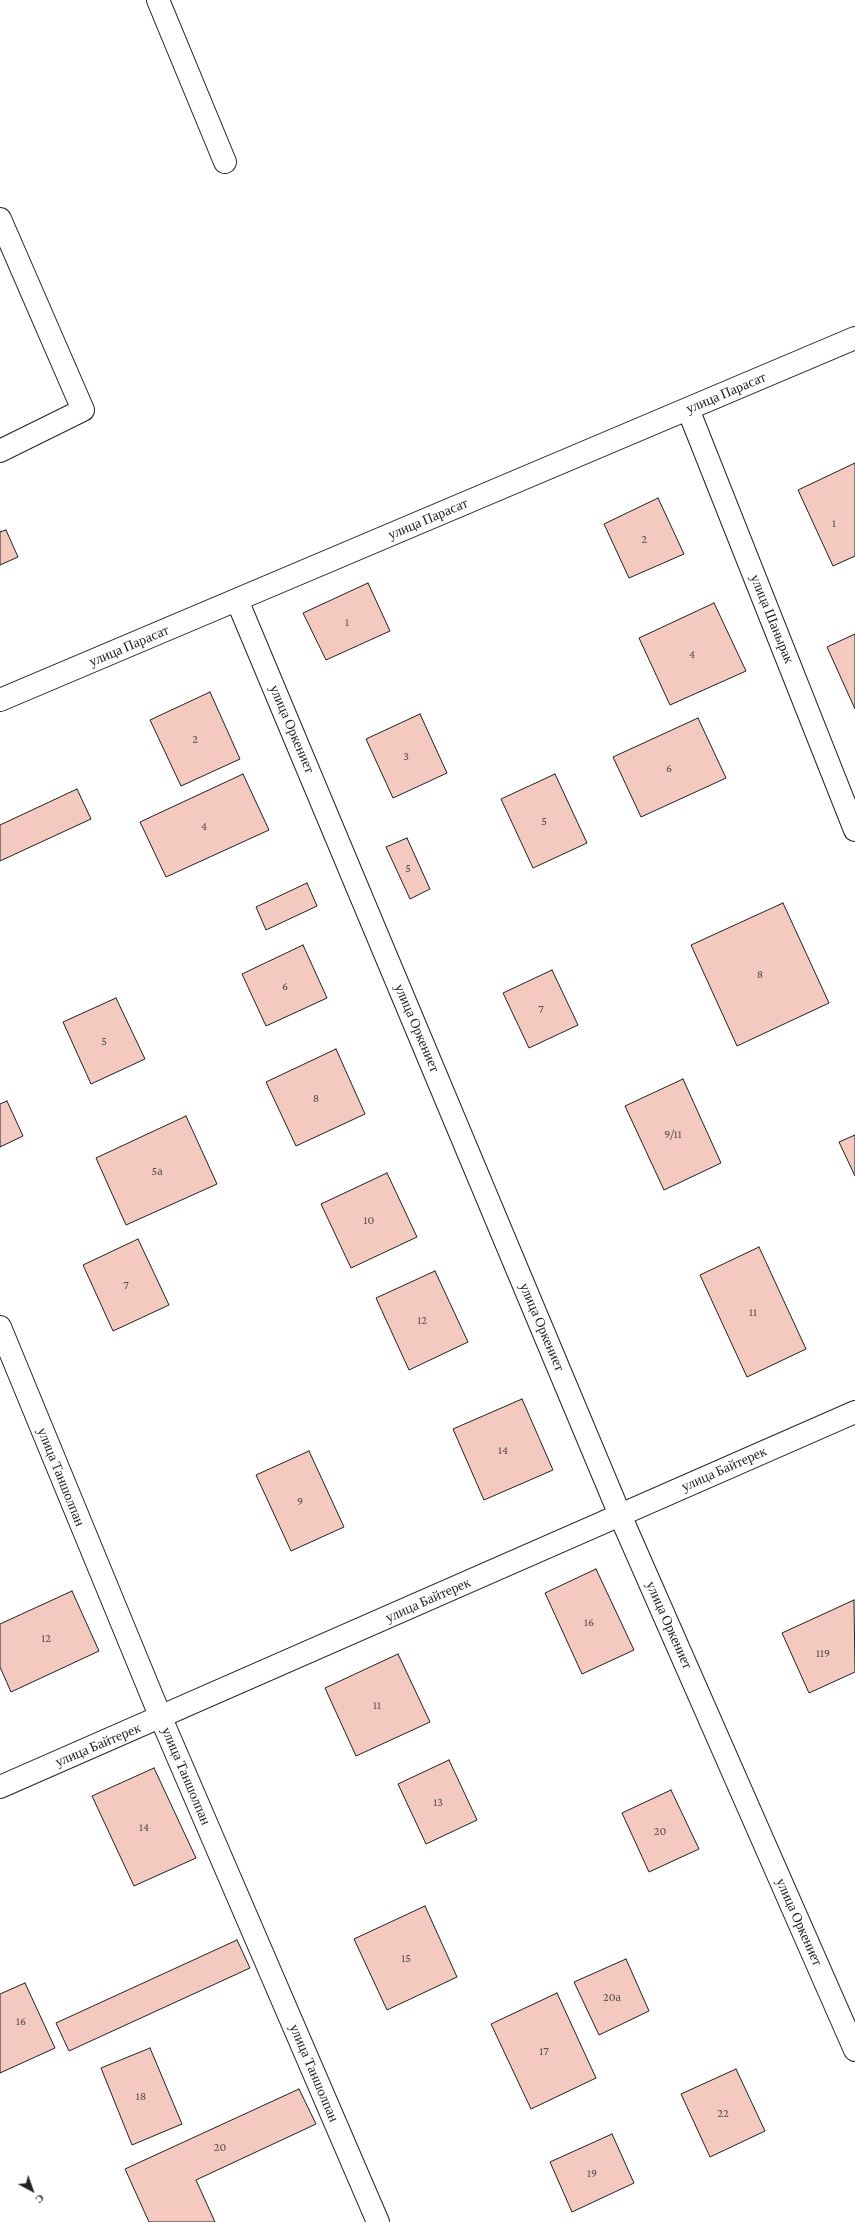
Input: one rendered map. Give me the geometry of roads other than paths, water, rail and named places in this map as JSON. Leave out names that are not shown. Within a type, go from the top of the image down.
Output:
[{"type":"street","points":[[158,0],[226,162]]},
{"type":"street","points":[[0,219],[83,410],[0,451]]},
{"type":"street","name":"улица Парасат","points":[[0,700],[855,338]]},
{"type":"street","name":"улица Шанырак","points":[[688,409],[855,830]]},
{"type":"street","name":"улица Оркениет","points":[[237,600],[620,1515],[855,2050]]},
{"type":"street","name":"улица Таншолпан","points":[[0,1327],[161,1718],[378,2222]]},
{"type":"street","name":"улица Байтерек","points":[[0,1787],[161,1718],[855,1412]]}]
